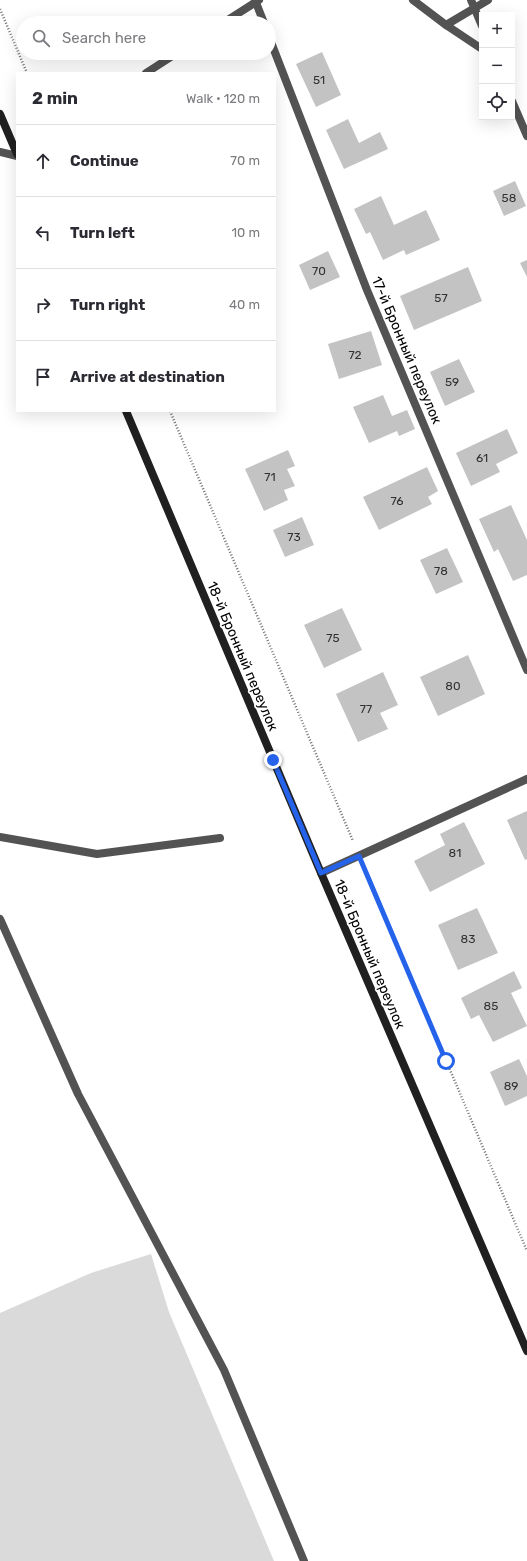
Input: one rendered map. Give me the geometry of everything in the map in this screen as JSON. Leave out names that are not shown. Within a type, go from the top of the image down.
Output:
[{"type":"street","points":[[413,0],[446,25],[480,48]]},
{"type":"street","points":[[470,0],[479,18]]},
{"type":"street","points":[[446,25],[488,0]]},
{"type":"street","points":[[234,16],[256,1],[261,16]]},
{"type":"street","name":"17-й Бронный переулок","points":[[276,55],[367,290],[527,670]]},
{"type":"street","points":[[148,72],[166,60]]},
{"type":"street","points":[[515,108],[527,136]]},
{"type":"street","points":[[0,114],[16,153]]},
{"type":"street","points":[[0,152],[16,155]]},
{"type":"street","name":"18-й Бронный переулок","points":[[126,412],[321,873],[527,1351]]},
{"type":"street","points":[[321,873],[527,779]]},
{"type":"street","points":[[0,836],[97,854],[220,838]]},
{"type":"street","points":[[0,919],[78,1094],[224,1370],[304,1561]]},
{"type":"path","points":[[0,9],[16,47]]},
{"type":"path","points":[[22,60],[27,72]]},
{"type":"path","points":[[170,412],[527,1251]]},
{"type":"shaded area","points":[[151,1254],[169,1312],[274,1561],[0,1561],[0,1313],[91,1273]]},
{"type":"building","points":[[322,52],[341,95],[316,107],[296,64]]},
{"type":"building","points":[[348,119],[359,143],[380,132],[388,149],[344,169],[326,130]]},
{"type":"building","points":[[515,181],[526,206],[504,216],[493,191]]},
{"type":"building","points":[[381,196],[394,225],[426,210],[440,240],[406,255],[404,250],[383,260],[370,232],[366,234],[354,209]]},
{"type":"building","points":[[328,251],[340,277],[310,290],[299,265]]},
{"type":"building","points":[[527,260],[527,277],[520,263]]},
{"type":"building","points":[[468,267],[482,301],[414,330],[400,296]]},
{"type":"building","points":[[371,331],[382,365],[339,379],[328,344]]},
{"type":"building","points":[[459,359],[475,392],[445,406],[430,372]]},
{"type":"building","points":[[383,395],[392,416],[407,410],[415,429],[399,436],[397,431],[369,443],[353,407]]},
{"type":"building","points":[[507,429],[518,453],[496,464],[500,472],[471,486],[456,453]]},
{"type":"building","points":[[288,450],[295,466],[287,469],[295,486],[284,490],[288,500],[264,511],[245,469]]},
{"type":"building","points":[[427,467],[438,491],[428,497],[432,504],[379,530],[363,497]]},
{"type":"building","points":[[511,505],[527,540],[527,575],[513,581],[498,549],[494,552],[479,519]]},
{"type":"building","points":[[302,517],[314,545],[285,557],[273,530]]},
{"type":"building","points":[[447,548],[463,582],[436,594],[420,560]]},
{"type":"building","points":[[342,608],[362,650],[324,668],[304,625]]},
{"type":"building","points":[[468,655],[485,694],[438,716],[420,677]]},
{"type":"building","points":[[383,672],[398,705],[380,713],[388,729],[358,742],[336,694]]},
{"type":"building","points":[[527,811],[527,859],[525,860],[507,820]]},
{"type":"building","points":[[464,822],[485,864],[430,892],[414,861],[445,845],[440,834]]},
{"type":"building","points":[[477,908],[498,953],[458,970],[438,925]]},
{"type":"building","points":[[514,971],[522,988],[511,993],[527,1026],[493,1042],[479,1015],[471,1019],[461,998]]},
{"type":"building","points":[[519,1059],[527,1076],[527,1096],[505,1106],[490,1072]]},
{"type":"route","points":[[273,760],[321,873],[359,856],[446,1061]]}]
